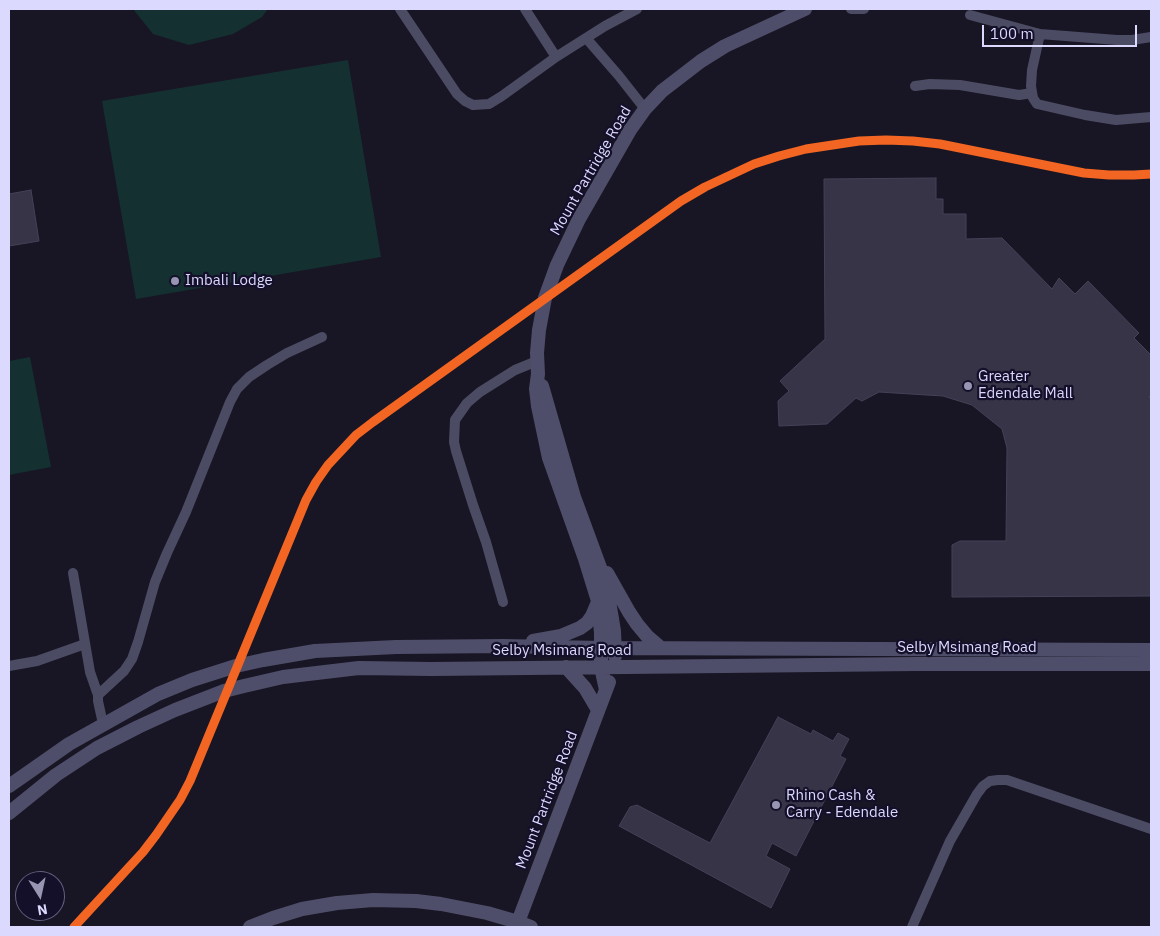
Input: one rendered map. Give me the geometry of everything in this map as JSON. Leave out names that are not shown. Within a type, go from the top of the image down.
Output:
[{"type":"main road","name":"Mount Partridge Road","points":[[608,648],[601,633],[598,601],[593,582],[549,458],[538,406],[536,389],[539,330],[545,298],[557,265],[579,219],[630,130],[645,109],[662,91],[701,61],[725,46],[805,9]]},
{"type":"main road","name":"Mount Partridge Road","points":[[518,922],[606,690],[608,667],[610,601],[602,573],[574,497],[537,368]]},
{"type":"main road","points":[[592,546],[633,618],[661,648]]},
{"type":"main road","points":[[503,646],[561,636],[573,631],[587,623],[598,601]]},
{"type":"main road","name":"Selby Msimang Road","points":[[9,786],[69,744],[158,694],[219,671],[292,654],[396,646],[1151,650]]},
{"type":"main road","name":"Selby Msimang Road","points":[[9,813],[56,775],[97,748],[175,710],[224,691],[262,682],[317,673],[359,668],[1151,664]]},
{"type":"main road","points":[[566,667],[585,688],[598,710]]},
{"type":"main road","points":[[250,927],[302,909],[337,903],[373,900],[416,901],[441,904],[487,913],[532,927]]},
{"type":"street","points":[[400,9],[457,94],[473,105],[489,104],[586,38],[637,9]]},
{"type":"street","points":[[526,9],[556,58]]},
{"type":"street","points":[[852,9],[864,9]]},
{"type":"street","points":[[970,15],[1040,34],[1116,40],[1132,40],[1151,36]]},
{"type":"street","points":[[1040,34],[1032,70],[1032,93],[1037,104],[1116,120],[1151,117]]},
{"type":"street","points":[[586,38],[645,109]]},
{"type":"street","points":[[916,86],[930,84],[960,85],[1019,95],[1032,93]]},
{"type":"street","points":[[98,694],[124,671],[132,659],[155,582],[166,553],[186,512],[237,389],[249,377],[266,365],[322,337]]},
{"type":"street","points":[[503,602],[486,542],[472,505],[456,451],[454,442],[455,420],[467,403],[480,392],[514,370],[537,368]]},
{"type":"street","points":[[73,574],[90,672],[98,694],[103,724]]},
{"type":"street","points":[[9,666],[36,661],[85,644]]},
{"type":"street","points":[[912,927],[950,841],[977,794],[990,781],[1007,780],[1151,829]]},
{"type":"green space","points":[[133,9],[268,9],[262,17],[233,34],[189,45],[153,34]]},
{"type":"green space","points":[[348,60],[381,257],[136,299],[102,101]]},
{"type":"green space","points":[[30,357],[51,467],[9,475],[9,361]]},
{"type":"building","name":"Greater Edendale Mall","points":[[936,178],[936,199],[943,199],[943,214],[966,214],[966,239],[1002,238],[1052,289],[1059,278],[1075,294],[1088,281],[1139,333],[1134,338],[1151,355],[1151,395],[1149,397],[1151,399],[1151,596],[952,597],[952,545],[960,541],[1006,541],[1007,448],[1002,429],[972,405],[943,396],[879,392],[862,401],[856,398],[827,424],[779,426],[778,401],[789,391],[780,381],[825,339],[824,179]]},
{"type":"building","points":[[31,190],[39,241],[9,246],[9,194]]},
{"type":"building","points":[[778,717],[811,734],[813,730],[833,741],[838,733],[849,739],[840,756],[846,759],[796,856],[772,843],[766,856],[790,869],[771,908],[619,826],[630,807],[637,805],[710,843]]},
{"type":"transit line","points":[[74,927],[143,852],[180,800],[190,781],[306,500],[328,465],[356,435],[373,422],[681,201],[705,187],[754,164],[806,149],[859,141],[886,140],[940,144],[1084,173],[1109,175],[1151,174]]},
{"type":"place","name":"Imbali Lodge","points":[[175,281]]},
{"type":"place","name":"Greater Edendale Mall","points":[[968,386]]},
{"type":"place","name":"Rhino Cash & Carry - Edendale","points":[[776,805]]}]
